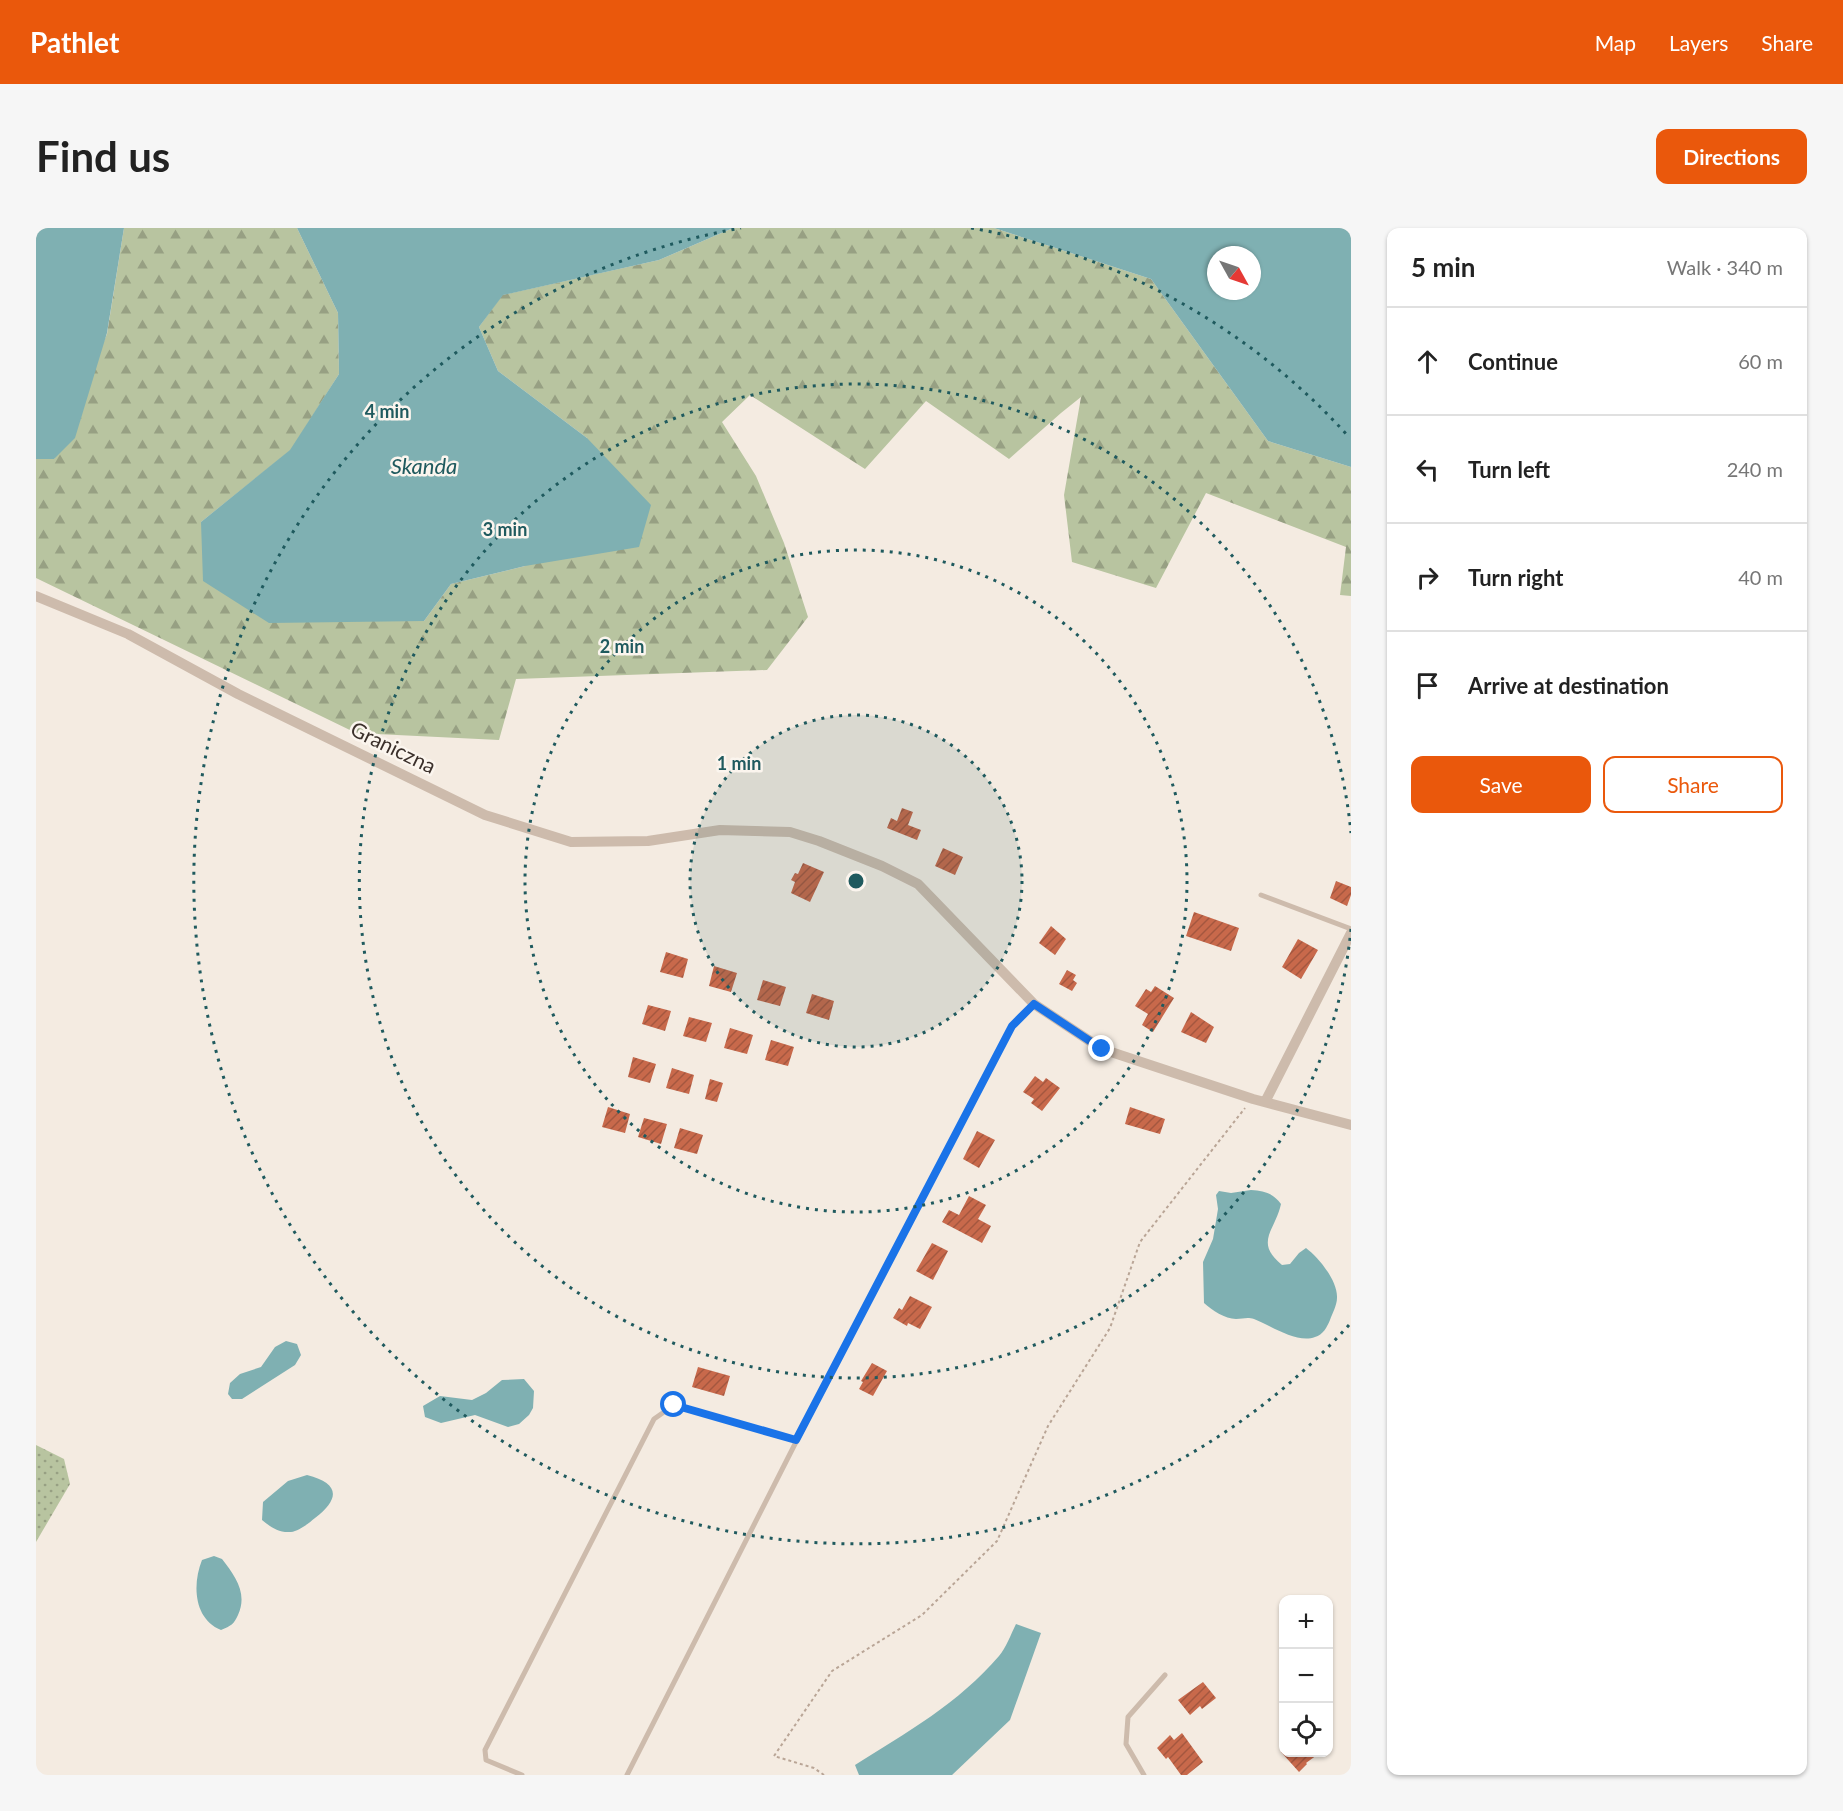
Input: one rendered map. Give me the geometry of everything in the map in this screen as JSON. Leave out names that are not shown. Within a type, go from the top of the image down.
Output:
[{"type":"street","name":"Graniczna","points":[[36,596],[128,634],[248,699],[485,815],[572,842],[648,841],[720,830],[789,832],[819,841],[882,866],[918,884],[1034,1004],[1102,1049],[1252,1099],[1351,1125]]},
{"type":"street","points":[[1265,1102],[1351,931]]},
{"type":"lane","points":[[1261,896],[1351,931]]},
{"type":"lane","points":[[627,1775],[796,1440],[1012,1026],[1034,1004]]},
{"type":"lane","points":[[522,1775],[486,1760],[485,1750],[654,1419],[674,1405],[796,1440]]},
{"type":"lane","points":[[1144,1775],[1126,1744],[1128,1717],[1165,1675]]},
{"type":"path","points":[[824,1775],[814,1768],[774,1756],[832,1671],[922,1615],[997,1541],[1048,1426],[1110,1328],[1140,1242],[1252,1099]]},
{"type":"green space","points":[[124,228],[297,228],[338,313],[339,374],[291,450],[201,522],[424,621],[451,584],[525,566],[587,438],[498,371],[479,327],[502,295],[659,260],[733,228],[994,228],[1151,279],[1268,441],[1351,467],[1351,596],[1340,595],[1346,547],[1206,493],[1156,588],[1072,562],[1064,495],[1081,397],[1009,459],[926,401],[865,469],[750,395],[722,422],[756,476],[784,543],[808,617],[767,670],[516,679],[499,740],[356,733],[36,578],[36,459],[54,459],[107,334]]},
{"type":"green space","points":[[36,1445],[64,1459],[70,1484],[36,1542]]},
{"type":"water","points":[[36,228],[124,228],[107,333],[75,438],[54,459],[36,459]]},
{"type":"water","name":"Skanda","points":[[297,228],[733,228],[659,260],[503,295],[479,327],[498,371],[587,438],[651,505],[639,547],[525,566],[451,584],[424,621],[269,623],[203,581],[201,522],[290,450],[339,374],[338,313]]},
{"type":"water","points":[[994,228],[1351,228],[1351,467],[1268,441],[1151,279]]},
{"type":"water","points":[[1251,1190],[1268,1193],[1281,1204],[1268,1243],[1269,1250],[1274,1257],[1282,1265],[1290,1264],[1306,1248],[1331,1277],[1337,1298],[1326,1328],[1318,1336],[1300,1338],[1292,1336],[1254,1319],[1227,1317],[1204,1303],[1203,1262],[1213,1239],[1218,1209],[1216,1195],[1219,1191],[1231,1193]]},
{"type":"water","points":[[286,1341],[297,1344],[301,1355],[295,1365],[242,1399],[232,1399],[228,1394],[230,1383],[240,1374],[261,1367],[275,1347]]},
{"type":"water","points":[[524,1379],[534,1391],[533,1408],[519,1424],[508,1427],[475,1415],[441,1423],[425,1417],[423,1406],[440,1396],[472,1400],[486,1393],[502,1380]]},
{"type":"water","points":[[307,1475],[325,1482],[333,1492],[329,1504],[323,1511],[304,1526],[291,1532],[278,1530],[262,1520],[263,1502],[288,1481]]},
{"type":"water","points":[[214,1556],[222,1559],[231,1572],[239,1585],[242,1599],[235,1621],[221,1630],[212,1625],[200,1610],[196,1590],[202,1560]]},
{"type":"water","points":[[1016,1624],[1041,1633],[1010,1720],[952,1775],[859,1775],[855,1765],[931,1716],[983,1673],[1002,1653]]},
{"type":"building","points":[[902,808],[913,812],[908,825],[921,830],[917,840],[887,828],[891,818],[897,821]]},
{"type":"building","points":[[943,848],[963,857],[955,875],[935,866]]},
{"type":"building","points":[[803,863],[824,872],[810,902],[791,893],[795,882],[791,880],[795,873],[798,874]]},
{"type":"building","points":[[1336,881],[1351,887],[1347,906],[1330,898]]},
{"type":"building","points":[[1194,912],[1239,928],[1231,951],[1186,936]]},
{"type":"building","points":[[1051,926],[1066,939],[1055,955],[1039,943]]},
{"type":"building","points":[[1298,939],[1318,950],[1301,979],[1282,967]]},
{"type":"building","points":[[666,952],[688,959],[683,978],[660,972]]},
{"type":"building","points":[[714,966],[737,973],[731,992],[709,986]]},
{"type":"building","points":[[1067,970],[1076,975],[1073,980],[1077,983],[1072,991],[1059,984]]},
{"type":"building","points":[[763,980],[786,987],[780,1006],[757,1000]]},
{"type":"building","points":[[1155,986],[1174,998],[1153,1032],[1142,1025],[1148,1014],[1135,1006],[1146,989],[1151,992]]},
{"type":"building","points":[[812,994],[834,1001],[829,1020],[806,1013]]},
{"type":"building","points":[[648,1005],[671,1011],[665,1031],[642,1024]]},
{"type":"building","points":[[1191,1012],[1214,1027],[1206,1043],[1181,1032]]},
{"type":"building","points":[[689,1017],[712,1023],[706,1042],[683,1036]]},
{"type":"building","points":[[730,1028],[753,1035],[747,1054],[724,1048]]},
{"type":"building","points":[[771,1040],[794,1047],[788,1066],[765,1060]]},
{"type":"building","points":[[633,1057],[656,1064],[650,1083],[628,1077]]},
{"type":"building","points":[[672,1068],[694,1075],[689,1094],[666,1088]]},
{"type":"building","points":[[1035,1076],[1043,1082],[1046,1078],[1060,1088],[1042,1111],[1031,1103],[1034,1099],[1023,1092]]},
{"type":"building","points":[[710,1079],[723,1083],[717,1102],[705,1099]]},
{"type":"building","points":[[608,1107],[630,1114],[625,1133],[602,1127]]},
{"type":"building","points":[[1130,1107],[1165,1119],[1160,1134],[1125,1124]]},
{"type":"building","points":[[644,1118],[667,1124],[661,1144],[638,1137]]},
{"type":"building","points":[[680,1128],[703,1135],[697,1154],[674,1148]]},
{"type":"building","points":[[977,1131],[995,1140],[979,1168],[963,1159]]},
{"type":"building","points":[[969,1196],[986,1205],[978,1219],[991,1226],[982,1243],[942,1222],[949,1210],[959,1215]]},
{"type":"building","points":[[932,1243],[948,1251],[933,1280],[916,1271]]},
{"type":"building","points":[[910,1296],[932,1307],[920,1329],[908,1323],[907,1326],[893,1318],[899,1308],[902,1310]]},
{"type":"building","points":[[872,1363],[887,1371],[873,1396],[859,1389]]},
{"type":"building","points":[[698,1367],[730,1376],[724,1396],[692,1387]]},
{"type":"building","points":[[1203,1682],[1216,1698],[1202,1709],[1200,1706],[1190,1715],[1178,1700]]},
{"type":"building","points":[[1182,1733],[1203,1762],[1187,1775],[1181,1775],[1168,1757],[1166,1759],[1157,1748],[1170,1735],[1174,1740]]},
{"type":"building","points":[[1286,1757],[1314,1757],[1306,1763],[1299,1772]]},
{"type":"route","points":[[674,1405],[796,1440],[1012,1026],[1034,1004],[1102,1049]]}]
